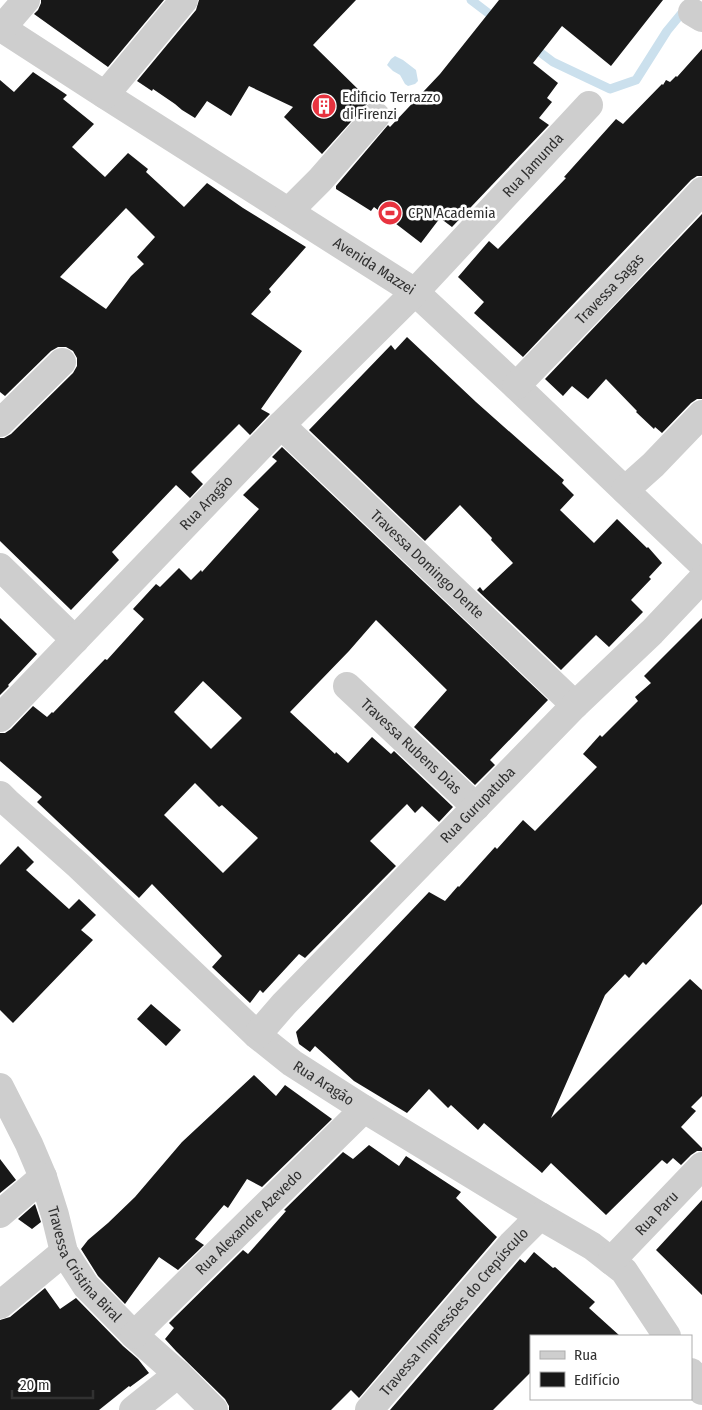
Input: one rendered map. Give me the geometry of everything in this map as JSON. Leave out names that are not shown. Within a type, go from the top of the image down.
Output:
[{"type":"street","points":[[1,27],[26,0]]},
{"type":"street","points":[[105,95],[184,0]]},
{"type":"street","name":"Avenida Mazzei","points":[[1,27],[415,292],[702,564]]},
{"type":"street","name":"Rua Jamunda","points":[[415,292],[589,105]]},
{"type":"street","points":[[289,212],[376,116]]},
{"type":"street","name":"Travessa Sagas","points":[[516,386],[702,191]]},
{"type":"street","name":"Rua Aragão","points":[[0,718],[281,425],[415,292]]},
{"type":"street","points":[[0,423],[62,362]]},
{"type":"street","points":[[625,490],[653,465],[702,414]]},
{"type":"street","name":"Travessa Domingo Dente","points":[[281,425],[575,705]]},
{"type":"street","points":[[0,567],[75,640]]},
{"type":"street","name":"Rua Gurupatuba","points":[[257,1035],[284,1004],[575,705],[652,632],[702,579]]},
{"type":"street","name":"Travessa Rubens Dias","points":[[347,686],[476,807]]},
{"type":"street","name":"Rua Aragão","points":[[0,795],[79,866],[257,1035],[292,1062],[364,1109],[592,1246],[624,1271],[666,1335]]},
{"type":"street","name":"Travessa Cristina Biral","points":[[0,1087],[30,1144],[43,1177],[64,1252],[86,1286],[134,1335],[178,1374],[214,1410]]},
{"type":"street","name":"Rua Alexandre Azevedo","points":[[134,1335],[364,1109]]},
{"type":"street","name":"Rua Paru","points":[[611,1261],[702,1166]]},
{"type":"street","points":[[0,1214],[43,1177]]},
{"type":"street","name":"Travessa Impressões do Crepúsculo","points":[[369,1410],[512,1244],[540,1216]]},
{"type":"street","points":[[0,1305],[64,1252]]},
{"type":"street","points":[[133,1410],[178,1374]]},
{"type":"street","points":[[692,1374],[702,1391]]},
{"type":"water","points":[[395,56],[416,70],[418,81],[415,84],[408,86],[405,84],[400,75],[387,65]]},
{"type":"building","points":[[41,0],[164,0],[108,67],[34,14],[38,10]]},
{"type":"building","points":[[199,0],[356,0],[313,45],[364,95],[361,98],[367,104],[322,154],[284,117],[293,107],[249,86],[231,116],[207,101],[195,118],[182,110],[153,89],[152,91],[137,81],[196,10]]},
{"type":"building","points":[[499,0],[663,0],[611,66],[562,26],[533,63],[558,83],[547,98],[552,102],[539,118],[549,125],[452,227],[440,218],[421,243],[374,207],[371,211],[336,189],[336,186],[388,125],[390,127],[440,74]]},
{"type":"building","points":[[702,49],[702,176],[697,176],[691,180],[523,357],[474,313],[484,302],[458,277],[489,241],[498,249],[566,178],[564,177],[616,119],[623,124],[666,80],[670,82],[677,77]]},
{"type":"building","points":[[33,72],[67,95],[63,99],[94,124],[72,147],[105,177],[128,153],[148,169],[146,172],[184,207],[207,183],[306,247],[269,289],[271,292],[251,314],[302,351],[261,409],[270,414],[250,435],[239,424],[191,472],[203,484],[190,498],[176,485],[112,552],[119,560],[71,610],[0,541],[0,438],[11,434],[73,373],[77,366],[77,358],[73,351],[66,347],[58,347],[51,351],[5,396],[0,392],[0,80],[14,92]],"holes":[[[126,208],[155,237],[137,257],[144,264],[131,276],[106,309],[60,277]]]},
{"type":"building","points":[[702,214],[702,399],[697,399],[691,403],[662,433],[655,427],[654,429],[636,412],[606,379],[588,399],[572,386],[563,396],[545,379]]},
{"type":"building","points":[[407,337],[476,402],[564,480],[562,483],[574,495],[560,510],[594,543],[617,519],[648,547],[662,563],[649,577],[651,579],[631,600],[643,612],[609,647],[596,635],[561,670],[477,590],[480,587],[483,591],[513,563],[460,505],[425,541],[309,430],[391,345],[395,350]]},
{"type":"building","points":[[282,447],[548,700],[490,760],[495,765],[475,785],[414,727],[447,690],[376,620],[290,712],[335,754],[336,752],[348,763],[372,737],[391,754],[394,751],[453,807],[439,822],[422,806],[415,813],[407,804],[370,841],[396,866],[305,958],[299,954],[263,993],[260,990],[250,1003],[212,967],[222,956],[152,884],[139,898],[37,802],[42,797],[0,761],[0,733],[5,733],[11,729],[33,706],[47,717],[53,713],[105,659],[107,660],[144,619],[133,609],[156,584],[160,587],[179,568],[191,580],[201,570],[202,572],[259,509],[243,495],[277,461],[272,457]],"holes":[[[203,681],[242,718],[211,749],[174,712]],[[195,783],[219,807],[222,805],[258,838],[223,873],[164,815]]]},
{"type":"building","points":[[0,618],[37,654],[0,695]]},
{"type":"building","points":[[702,618],[702,904],[646,965],[643,962],[629,978],[625,974],[605,995],[551,1118],[690,979],[702,990],[702,1096],[691,1107],[696,1111],[681,1127],[702,1148],[702,1151],[697,1151],[691,1155],[681,1165],[673,1158],[667,1164],[662,1160],[606,1215],[551,1163],[542,1173],[484,1123],[478,1130],[451,1105],[448,1108],[429,1089],[407,1113],[354,1081],[315,1046],[310,1052],[299,1044],[296,1032],[429,892],[445,901],[523,820],[535,831],[597,767],[583,754],[600,735],[602,737],[638,701],[635,697],[651,683],[644,676]]},
{"type":"building","points":[[18,846],[34,862],[26,870],[69,909],[79,899],[96,915],[81,930],[93,940],[13,1023],[0,1010],[0,865]]},
{"type":"building","points":[[151,1004],[181,1030],[166,1046],[137,1019]]},
{"type":"building","points":[[254,1075],[276,1096],[285,1085],[332,1119],[262,1187],[247,1179],[228,1208],[224,1205],[195,1239],[204,1245],[178,1270],[159,1257],[125,1304],[98,1276],[81,1249],[88,1240],[135,1197],[182,1142]]},
{"type":"building","points":[[369,1145],[399,1166],[406,1156],[461,1192],[456,1198],[497,1237],[359,1398],[351,1390],[331,1410],[229,1410],[225,1399],[165,1339],[174,1328],[169,1323],[243,1250],[248,1254],[286,1211],[284,1210],[343,1152],[353,1159]]},
{"type":"building","points":[[0,1159],[16,1180],[0,1193]]},
{"type":"building","points":[[702,1200],[702,1295],[656,1250]]},
{"type":"building","points":[[35,1204],[41,1222],[32,1229],[18,1219]]},
{"type":"building","points":[[534,1252],[553,1268],[555,1267],[595,1302],[589,1308],[619,1335],[530,1335],[530,1373],[493,1410],[390,1410],[520,1259],[525,1263]]},
{"type":"building","points":[[45,1288],[60,1309],[76,1298],[138,1359],[149,1373],[99,1410],[0,1410],[0,1320],[10,1317]]},
{"type":"waterway","points":[[471,0],[496,19]]},
{"type":"waterway","points":[[533,47],[553,62],[610,89],[636,80],[667,31],[686,8]]},
{"type":"place","name":"Edificio Terrazzo di Firenzi","points":[[324,106]]},
{"type":"place","name":"CPN Academia","points":[[390,213]]}]
